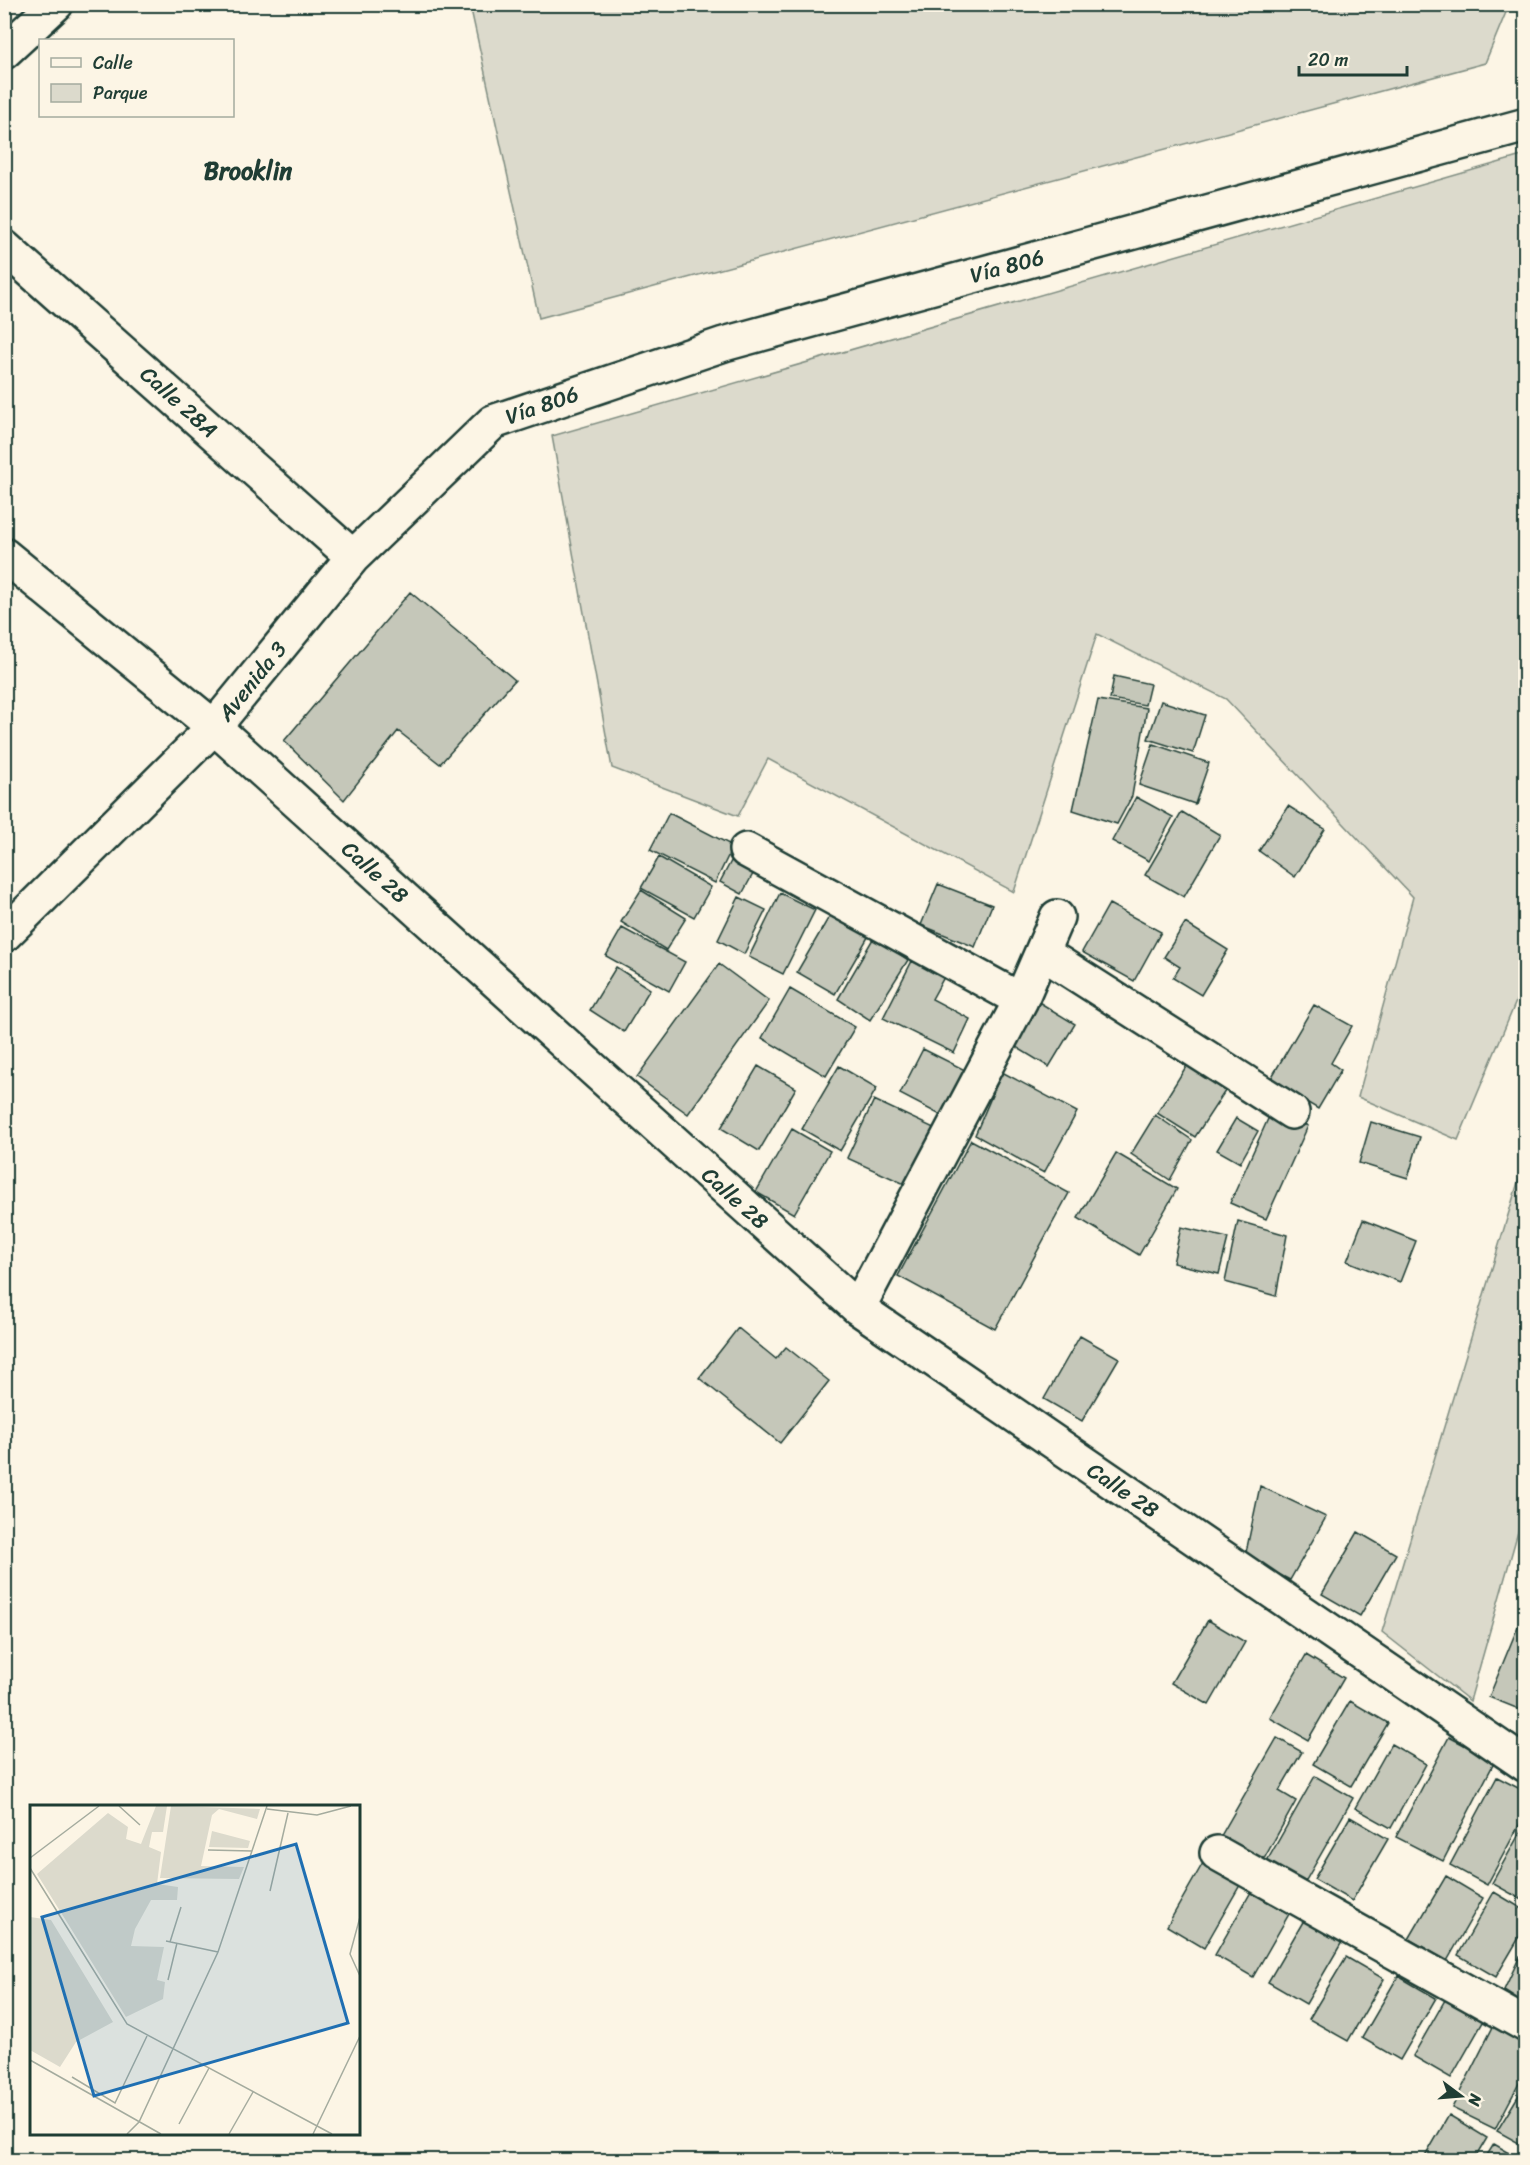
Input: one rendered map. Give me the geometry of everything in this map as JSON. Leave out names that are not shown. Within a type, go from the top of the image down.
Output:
[{"type":"street","points":[[4,52],[56,4]]},
{"type":"street","name":"Vía 806","points":[[493,422],[724,344],[1526,125]]},
{"type":"street","name":"Calle 28A","points":[[4,247],[353,557]]},
{"type":"street","name":"Avenida 3","points":[[4,935],[213,727],[353,557],[493,422]]},
{"type":"street","name":"Calle 28","points":[[4,555],[213,727],[858,1308],[1526,1765]]},
{"type":"street","points":[[746,850],[1021,1000]]},
{"type":"street","points":[[858,1308],[1021,1000],[1058,917]]},
{"type":"street","points":[[1043,953],[1292,1112]]},
{"type":"street","points":[[1217,1853],[1526,2025]]},
{"type":"green space","points":[[470,4],[1509,5],[1485,63],[539,318]]},
{"type":"green space","points":[[1525,155],[1525,980],[1458,1140],[1358,1097],[1413,897],[1226,699],[1097,634],[1014,892],[768,759],[738,816],[612,768],[552,436]]},
{"type":"green space","points":[[1525,1159],[1525,1507],[1470,1701],[1382,1632]]},
{"type":"building","points":[[410,592],[515,680],[440,764],[398,731],[344,800],[284,741]]},
{"type":"building","points":[[1114,676],[1150,684],[1145,705],[1110,699]]},
{"type":"building","points":[[1098,700],[1147,708],[1132,796],[1117,824],[1073,810]]},
{"type":"building","points":[[1161,701],[1205,715],[1193,753],[1148,739]]},
{"type":"building","points":[[1153,744],[1209,763],[1195,804],[1139,785]]},
{"type":"building","points":[[1136,797],[1173,817],[1149,861],[1112,841]]},
{"type":"building","points":[[1288,806],[1325,829],[1295,877],[1259,851]]},
{"type":"building","points":[[1182,812],[1220,835],[1184,897],[1145,875]]},
{"type":"building","points":[[669,813],[733,846],[715,883],[650,850]]},
{"type":"building","points":[[737,850],[759,863],[742,894],[720,882]]},
{"type":"building","points":[[659,857],[711,887],[694,917],[641,888]]},
{"type":"building","points":[[938,884],[992,905],[975,947],[921,925]]},
{"type":"building","points":[[641,890],[686,918],[666,950],[621,922]]},
{"type":"building","points":[[780,893],[815,910],[783,974],[749,957]]},
{"type":"building","points":[[739,897],[766,910],[744,954],[718,940]]},
{"type":"building","points":[[1109,904],[1161,932],[1134,981],[1082,952]]},
{"type":"building","points":[[833,910],[871,932],[835,994],[797,972]]},
{"type":"building","points":[[1185,923],[1228,950],[1201,995],[1173,978],[1180,967],[1164,957]]},
{"type":"building","points":[[622,928],[685,962],[669,991],[606,956]]},
{"type":"building","points":[[874,937],[908,960],[870,1020],[838,999]]},
{"type":"building","points":[[912,961],[944,977],[932,999],[970,1019],[954,1053],[883,1018]]},
{"type":"building","points":[[719,964],[769,1001],[688,1114],[637,1077]]},
{"type":"building","points":[[616,967],[650,989],[624,1032],[590,1010]]},
{"type":"building","points":[[790,989],[855,1027],[826,1076],[762,1038]]},
{"type":"building","points":[[1037,1001],[1075,1024],[1049,1067],[1011,1044]]},
{"type":"building","points":[[1314,1005],[1352,1026],[1331,1063],[1341,1070],[1318,1109],[1270,1080]]},
{"type":"building","points":[[923,1049],[969,1072],[946,1118],[900,1094]]},
{"type":"building","points":[[1192,1057],[1231,1082],[1195,1137],[1157,1113]]},
{"type":"building","points":[[758,1066],[796,1088],[759,1151],[721,1128]]},
{"type":"building","points":[[839,1066],[877,1088],[840,1151],[802,1129]]},
{"type":"building","points":[[1002,1072],[1077,1112],[1044,1173],[975,1135]]},
{"type":"building","points":[[874,1100],[936,1129],[909,1186],[847,1158]]},
{"type":"building","points":[[1272,1110],[1308,1126],[1266,1219],[1230,1203]]},
{"type":"building","points":[[1155,1115],[1192,1140],[1170,1180],[1131,1154]]},
{"type":"building","points":[[1236,1118],[1258,1131],[1240,1163],[1217,1150]]},
{"type":"building","points":[[1371,1122],[1420,1137],[1408,1178],[1359,1163]]},
{"type":"building","points":[[792,1129],[830,1151],[794,1214],[756,1192]]},
{"type":"building","points":[[971,1140],[1069,1193],[995,1329],[898,1276]]},
{"type":"building","points":[[1116,1153],[1177,1189],[1139,1255],[1078,1218]]},
{"type":"building","points":[[1363,1220],[1416,1241],[1400,1282],[1347,1261]]},
{"type":"building","points":[[1238,1221],[1287,1235],[1276,1296],[1225,1282]]},
{"type":"building","points":[[1181,1227],[1228,1238],[1219,1274],[1173,1263]]},
{"type":"building","points":[[738,1328],[776,1359],[786,1347],[829,1381],[780,1443],[699,1378]]},
{"type":"building","points":[[1080,1336],[1119,1358],[1082,1421],[1044,1399]]},
{"type":"building","points":[[1260,1486],[1326,1517],[1290,1580],[1245,1557]]},
{"type":"building","points":[[1358,1532],[1396,1554],[1360,1616],[1322,1594]]},
{"type":"building","points":[[1526,1607],[1526,1712],[1489,1697]]},
{"type":"building","points":[[1208,1620],[1245,1642],[1209,1705],[1171,1683]]},
{"type":"building","points":[[1306,1655],[1344,1678],[1308,1740],[1270,1718]]},
{"type":"building","points":[[1350,1701],[1388,1723],[1351,1786],[1313,1764]]},
{"type":"building","points":[[1449,1737],[1495,1761],[1443,1861],[1396,1837]]},
{"type":"building","points":[[1277,1738],[1302,1752],[1279,1791],[1296,1801],[1260,1866],[1218,1841]]},
{"type":"building","points":[[1391,1744],[1426,1764],[1391,1828],[1355,1808]]},
{"type":"building","points":[[1315,1776],[1353,1798],[1305,1882],[1267,1861]]},
{"type":"building","points":[[1497,1777],[1526,1792],[1526,1812],[1487,1885],[1450,1865]]},
{"type":"building","points":[[1350,1817],[1388,1839],[1352,1901],[1314,1879]]},
{"type":"building","points":[[1526,1822],[1526,1902],[1492,1883]]},
{"type":"building","points":[[1203,1863],[1240,1885],[1204,1948],[1167,1926]]},
{"type":"building","points":[[1446,1876],[1483,1898],[1447,1961],[1409,1939]]},
{"type":"building","points":[[1251,1892],[1289,1914],[1253,1977],[1215,1955]]},
{"type":"building","points":[[1494,1892],[1526,1911],[1526,1926],[1496,1977],[1458,1955]]},
{"type":"building","points":[[1304,1920],[1342,1942],[1306,2004],[1268,1982]]},
{"type":"building","points":[[1520,1956],[1526,1958],[1526,2004],[1504,1990]]},
{"type":"building","points":[[1346,1957],[1384,1979],[1348,2041],[1309,2019]]},
{"type":"building","points":[[1398,1976],[1436,1998],[1400,2060],[1362,2038]]},
{"type":"building","points":[[1449,1993],[1487,2015],[1451,2078],[1413,2056]]},
{"type":"building","points":[[1497,2019],[1526,2034],[1526,2070],[1495,2129],[1452,2108]]},
{"type":"building","points":[[1526,2083],[1526,2147],[1497,2131]]},
{"type":"building","points":[[1449,2115],[1487,2138],[1474,2160],[1423,2160]]},
{"type":"building","points":[[1494,2144],[1522,2160],[1484,2160]]},
{"type":"district","name":"Brooklin","points":[[248,171]]}]
